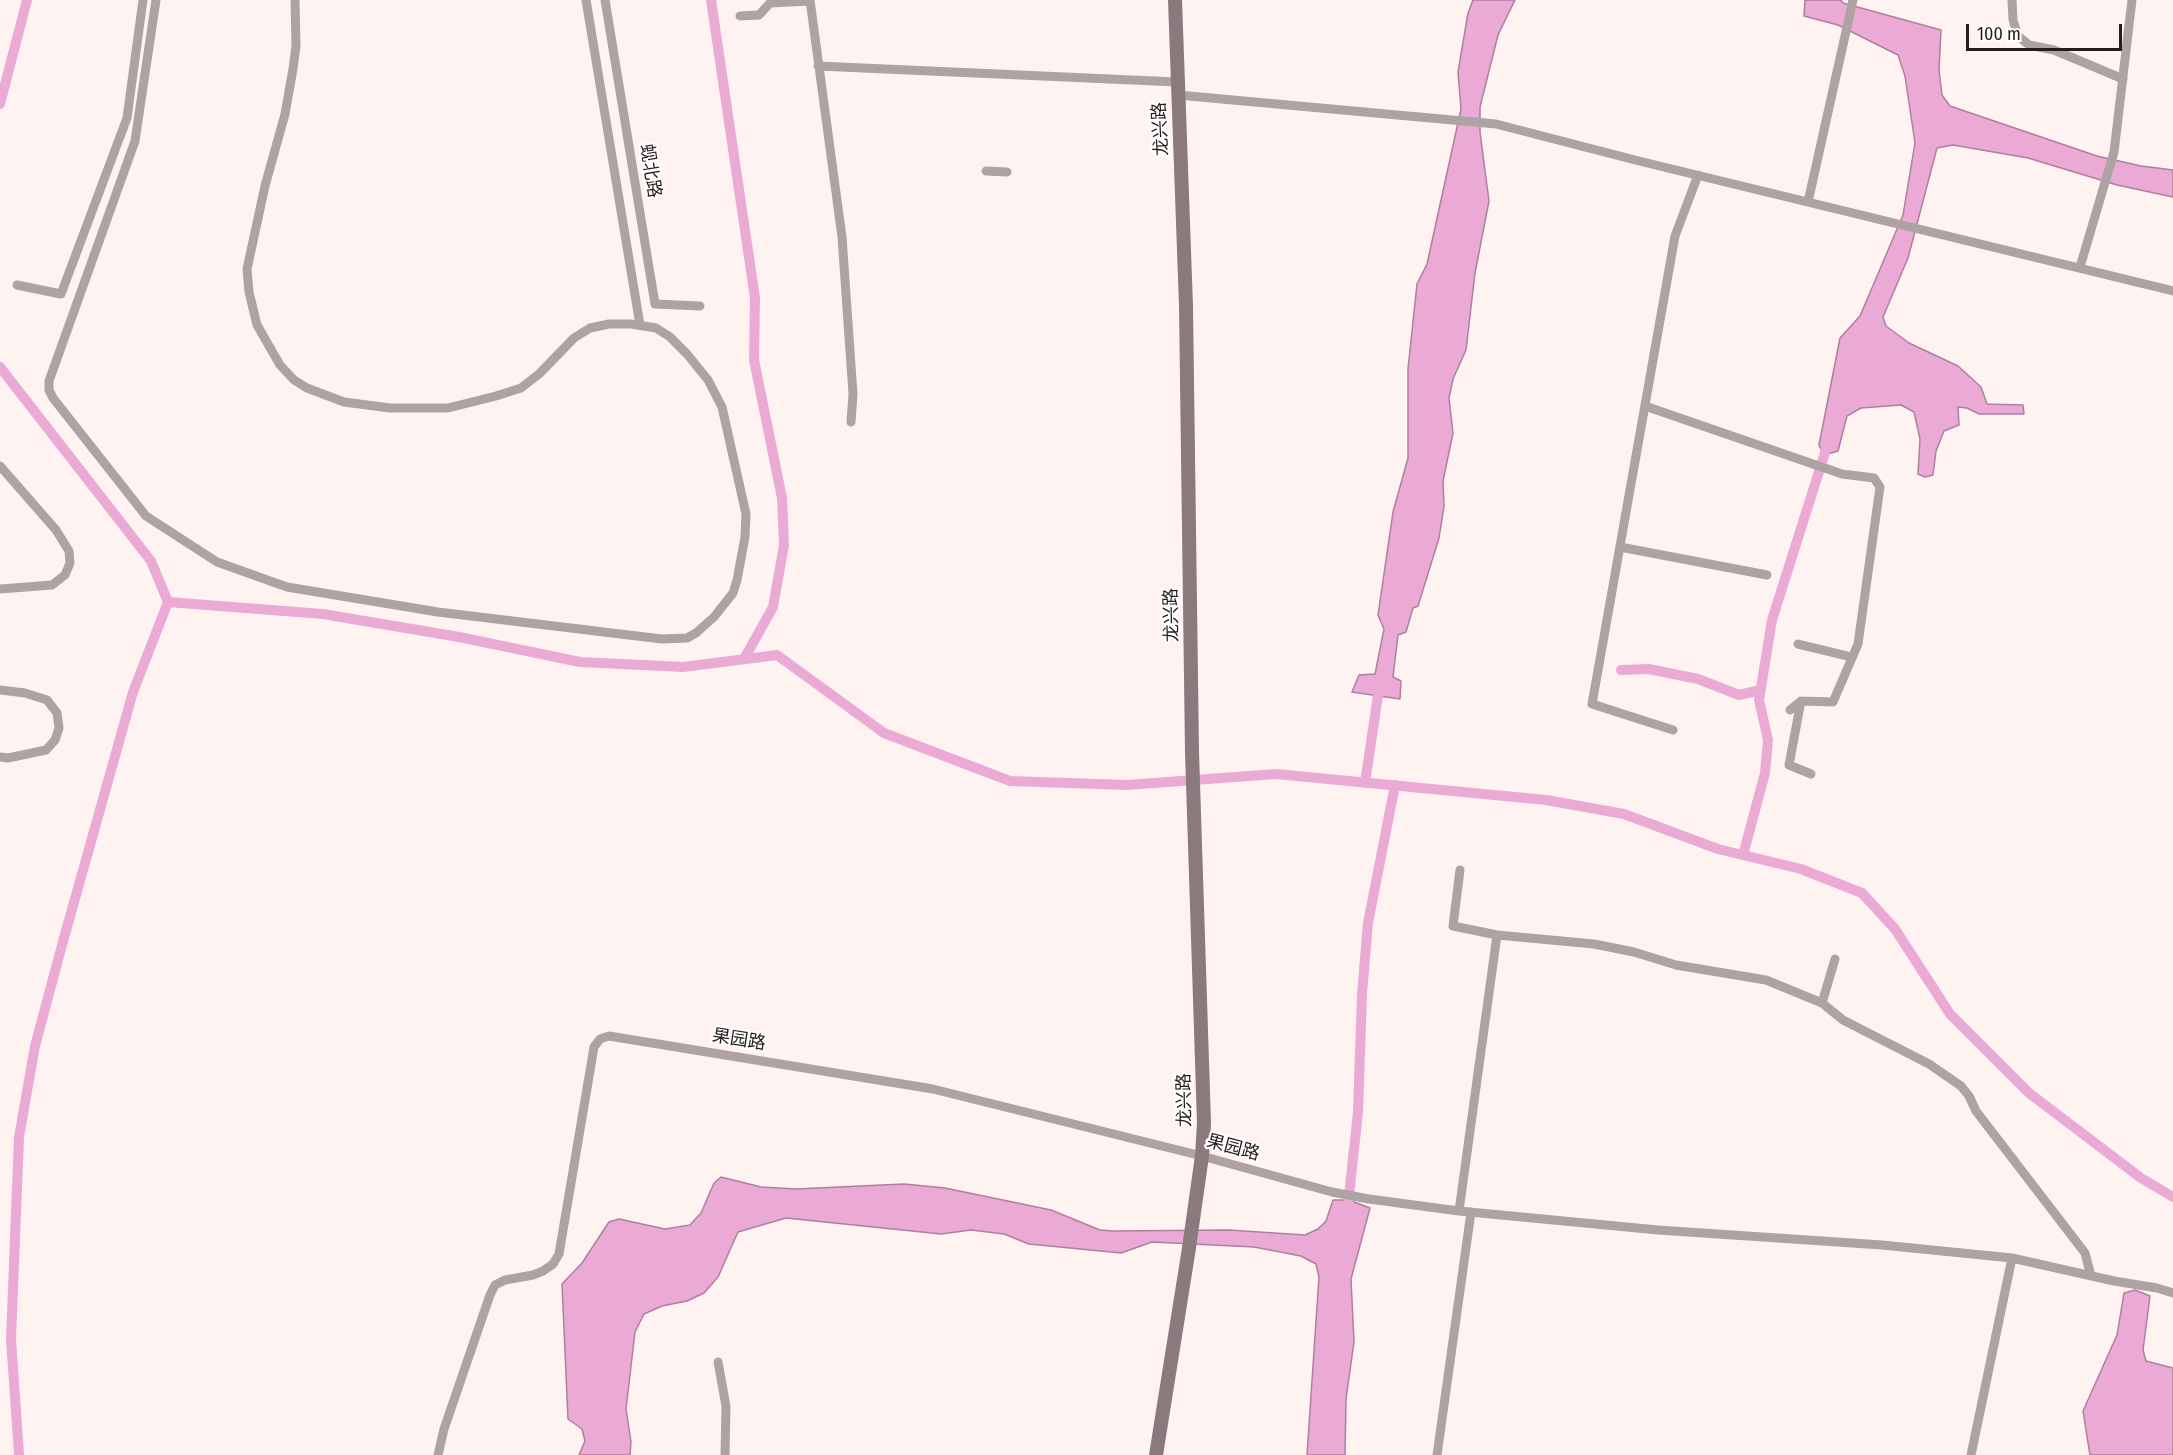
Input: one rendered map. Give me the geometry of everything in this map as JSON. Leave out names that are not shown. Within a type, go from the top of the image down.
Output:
[{"type":"street","points":[[17,285],[62,294],[127,118],[142,0]]},
{"type":"street","points":[[156,0],[139,121],[132,152],[52,366],[49,390],[146,516],[217,562],[286,587],[488,619],[662,639],[687,638],[696,633],[733,593],[745,537],[746,514],[722,407],[708,380],[687,354],[657,328],[640,324],[609,324],[590,328],[574,338],[539,374],[521,388],[448,408],[390,408],[354,404],[325,396],[294,380],[280,365],[257,325],[249,291],[247,269],[265,186],[285,114],[296,46],[296,0]]},
{"type":"street","points":[[586,0],[640,324]]},
{"type":"street","name":"蚬北路","points":[[605,0],[655,304],[700,306]]},
{"type":"street","points":[[740,16],[759,15],[770,3],[810,0],[842,237],[853,394],[850,422]]},
{"type":"street","name":"龙兴路","points":[[1156,1455],[1192,1228],[1204,1123],[1192,752],[1186,317],[1175,0]]},
{"type":"street","points":[[1808,202],[1853,0]]},
{"type":"street","points":[[2012,0],[2013,20],[2018,36],[2030,45],[2054,50],[2123,79]]},
{"type":"street","points":[[2080,267],[2114,152],[2132,0]]},
{"type":"street","points":[[818,66],[1178,88],[1493,124],[2173,291]]},
{"type":"street","points":[[986,171],[1007,172]]},
{"type":"street","points":[[1673,730],[1592,704],[1675,236],[1698,175]]},
{"type":"street","points":[[1645,406],[1842,474],[1874,478],[1880,487],[1858,644],[1833,702],[1801,701],[1790,710]]},
{"type":"street","points":[[0,466],[56,530],[69,551],[70,563],[65,575],[52,585],[0,589]]},
{"type":"street","points":[[1620,547],[1767,575]]},
{"type":"street","points":[[1798,644],[1852,657]]},
{"type":"street","points":[[0,690],[25,693],[47,700],[57,713],[59,728],[55,740],[46,750],[8,758],[0,757]]},
{"type":"street","points":[[1801,701],[1789,765],[1811,774]]},
{"type":"street","points":[[1460,870],[1453,926],[1497,935],[1594,944],[1676,965],[1766,980],[1822,1003],[1843,1020],[1929,1064],[1960,1086],[2085,1253],[2091,1276]]},
{"type":"street","points":[[1459,1211],[1497,935]]},
{"type":"street","points":[[1822,1003],[1834,959]]},
{"type":"street","name":"果园路","points":[[438,1455],[444,1429],[495,1285],[504,1280],[543,1271],[553,1264],[559,1254],[594,1047],[600,1039],[609,1036],[902,1083],[1202,1156],[1332,1192],[1369,1199],[1459,1211],[1658,1230],[1882,1245],[2012,1257],[2173,1293]]},
{"type":"street","points":[[1437,1455],[1471,1212]]},
{"type":"street","points":[[1971,1455],[2012,1257]]},
{"type":"street","points":[[718,1362],[726,1406],[725,1455]]},
{"type":"shaded area","points":[[1473,0],[1515,0],[1498,35],[1480,107],[1480,132],[1489,201],[1475,273],[1466,350],[1453,379],[1449,398],[1453,433],[1443,481],[1444,506],[1439,538],[1418,606],[1413,608],[1406,632],[1398,635],[1393,677],[1401,681],[1400,699],[1352,692],[1359,675],[1375,674],[1384,629],[1378,615],[1393,512],[1408,458],[1408,369],[1417,284],[1427,264],[1461,109],[1458,72],[1468,13]]},
{"type":"shaded area","points":[[1805,0],[1841,0],[1843,3],[1941,30],[1939,70],[1942,95],[1950,106],[2097,156],[2141,166],[2173,170],[2173,197],[2117,185],[2028,158],[1953,145],[1937,148],[1908,258],[1883,317],[1886,326],[1909,343],[1958,366],[1981,387],[1987,404],[2023,405],[2024,414],[1979,414],[1967,408],[1958,407],[1959,425],[1944,431],[1936,451],[1933,475],[1925,477],[1918,474],[1920,439],[1914,412],[1901,405],[1861,408],[1847,416],[1838,451],[1824,455],[1819,445],[1840,338],[1860,316],[1903,215],[1915,143],[1905,76],[1898,55],[1838,25],[1804,16]]},
{"type":"shaded area","points":[[721,1177],[761,1187],[796,1189],[904,1184],[945,1188],[1051,1210],[1100,1230],[1113,1231],[1229,1230],[1305,1235],[1318,1229],[1326,1221],[1333,1200],[1349,1200],[1370,1208],[1351,1279],[1354,1342],[1346,1399],[1345,1455],[1307,1455],[1319,1277],[1316,1264],[1301,1256],[1254,1247],[1152,1242],[1121,1253],[1029,1244],[1004,1234],[971,1230],[941,1234],[786,1218],[738,1232],[718,1277],[704,1293],[687,1301],[662,1306],[644,1314],[635,1332],[626,1409],[631,1442],[630,1455],[579,1455],[585,1441],[582,1429],[568,1419],[562,1284],[582,1263],[609,1222],[619,1219],[665,1229],[690,1225],[701,1213],[714,1183]]},
{"type":"shaded area","points":[[2135,1290],[2150,1296],[2143,1350],[2146,1361],[2173,1368],[2173,1455],[2090,1455],[2083,1411],[2117,1335],[2124,1293]]},
{"type":"waterway","points":[[0,104],[27,0]]},
{"type":"waterway","points":[[711,0],[755,298],[754,360],[782,498],[784,545],[773,607],[744,659]]},
{"type":"waterway","points":[[0,367],[151,561],[168,602],[133,692],[62,945],[35,1046],[19,1137],[11,1339],[19,1455]]},
{"type":"waterway","points":[[1743,855],[1765,773],[1768,740],[1759,700],[1772,620],[1828,443]]},
{"type":"waterway","points":[[168,602],[323,614],[459,637],[580,662],[683,667],[777,655],[884,733],[1010,781],[1127,785],[1276,774],[1546,800],[1624,814],[1718,849],[1801,869],[1862,893],[1895,929],[1950,1014],[2029,1093],[2141,1178],[2173,1197]]},
{"type":"waterway","points":[[1621,670],[1649,669],[1698,679],[1739,695],[1761,690]]},
{"type":"waterway","points":[[1365,783],[1380,682]]},
{"type":"waterway","points":[[1348,1205],[1358,1112],[1362,994],[1368,923],[1395,785]]}]
